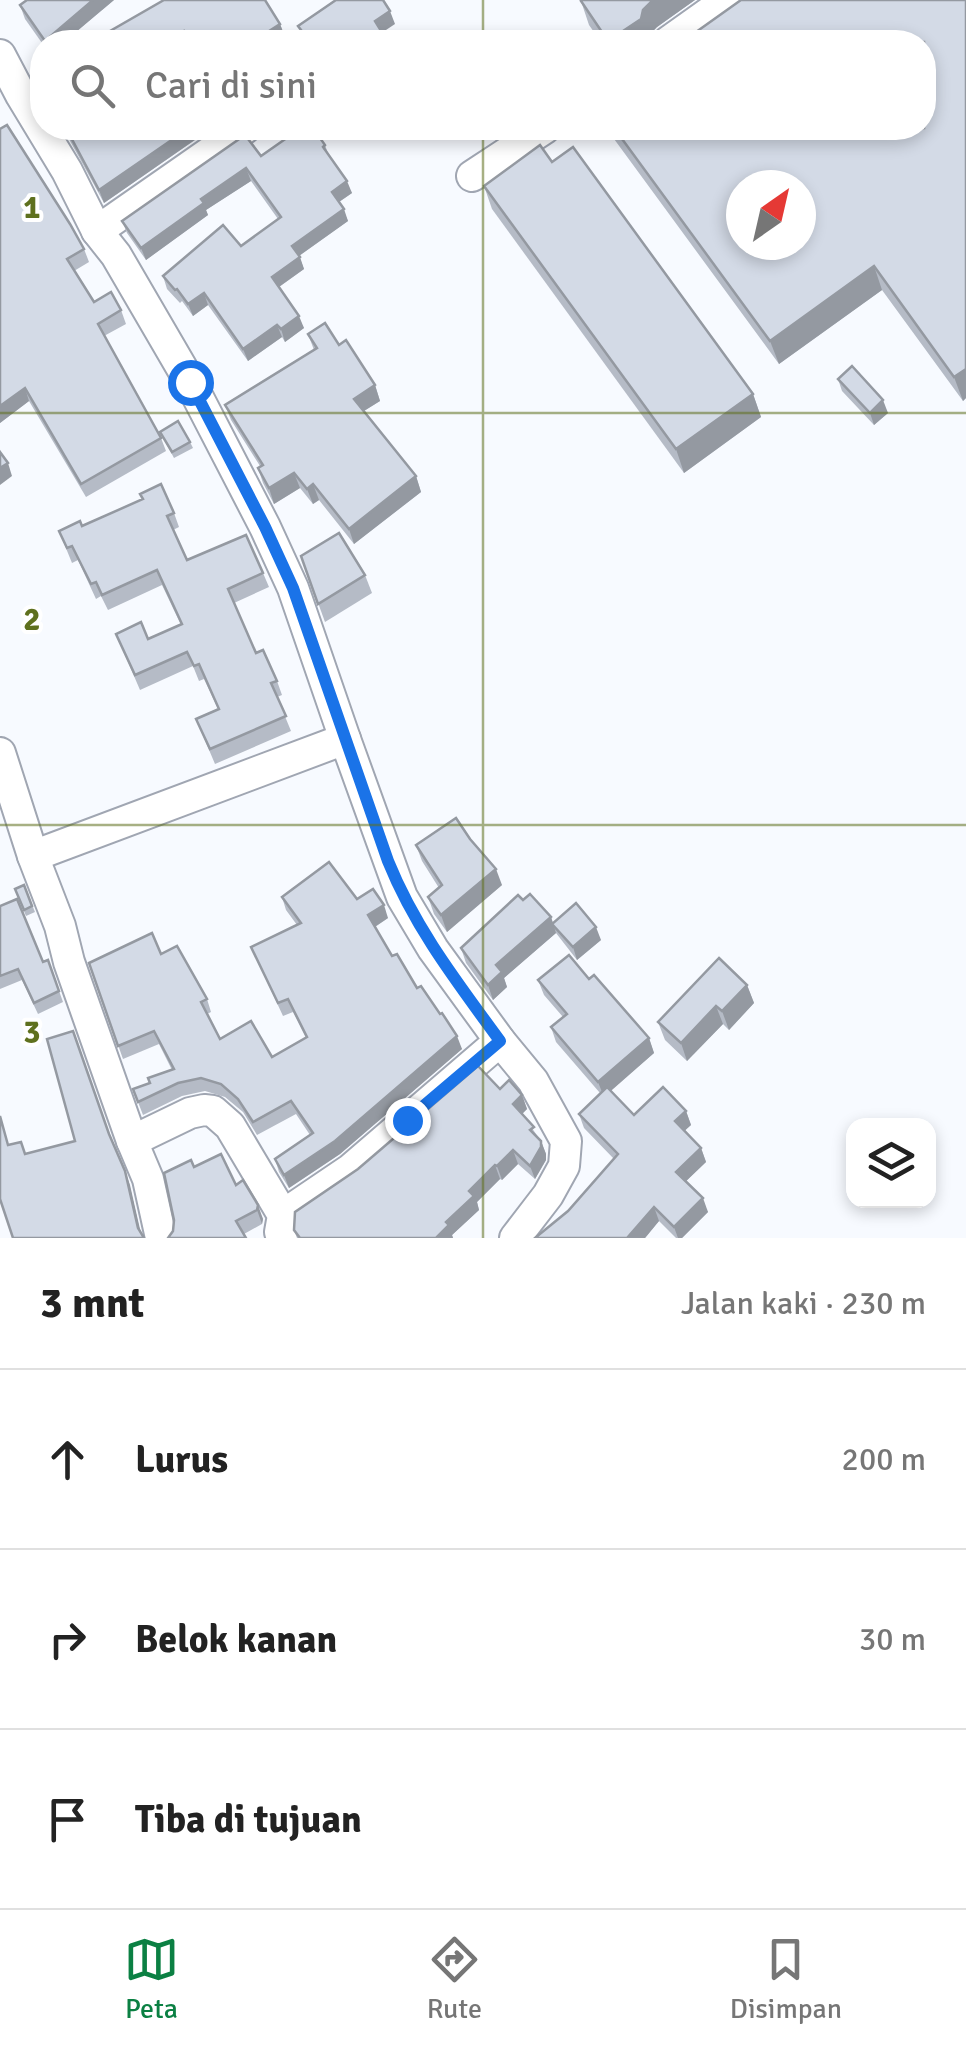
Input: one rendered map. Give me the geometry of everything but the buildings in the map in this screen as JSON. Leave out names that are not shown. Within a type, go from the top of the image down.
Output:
[{"type":"street","points":[[685,30],[727,0]]},
{"type":"street","points":[[0,55],[30,111]]},
{"type":"street","points":[[48,140],[97,231],[116,255],[190,382],[265,527],[293,588],[402,897],[434,949],[533,1081],[566,1141],[564,1166],[548,1196],[515,1238]]},
{"type":"street","points":[[97,231],[228,140]]},
{"type":"street","points":[[472,176],[527,140]]},
{"type":"street","points":[[33,856],[344,739]]},
{"type":"street","points":[[0,754],[69,962],[148,1180],[161,1238]]},
{"type":"street","points":[[132,1141],[190,1113],[213,1111],[230,1126],[282,1226],[500,1041]]},
{"type":"route","points":[[190,382],[293,588],[402,897],[500,1041],[407,1120]]}]
